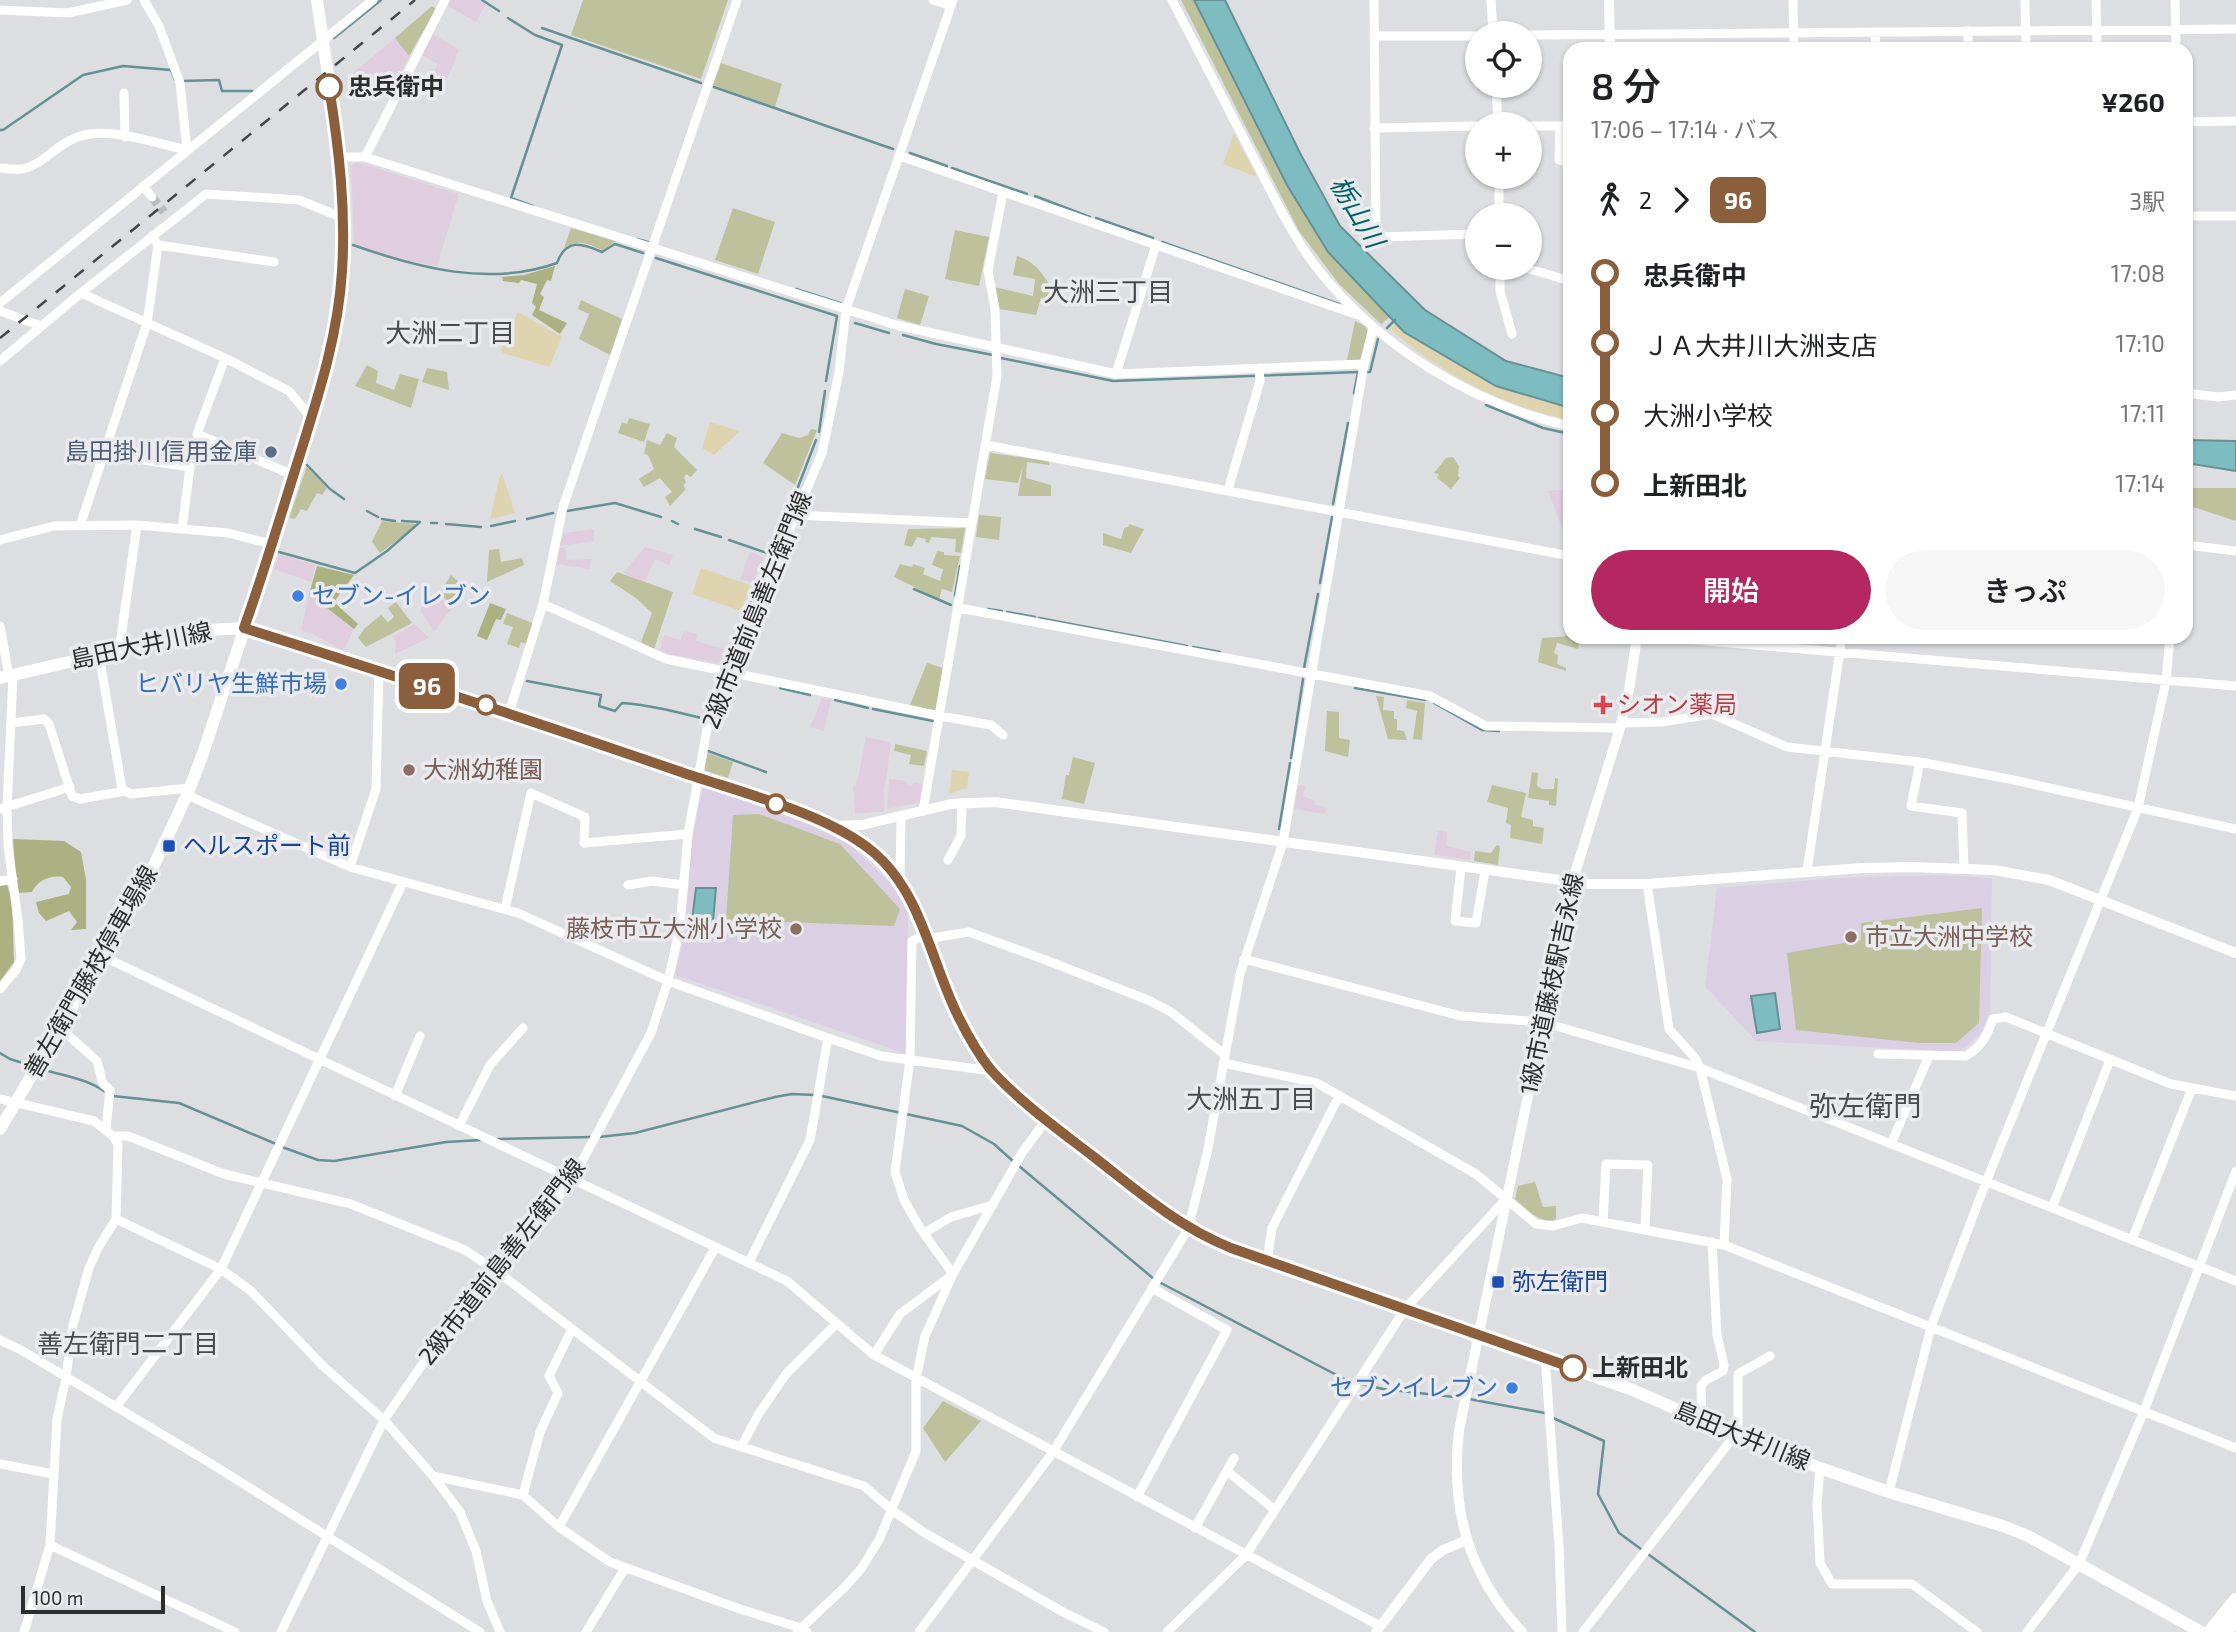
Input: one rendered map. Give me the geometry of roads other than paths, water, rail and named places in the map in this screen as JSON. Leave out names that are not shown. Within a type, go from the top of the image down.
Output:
[{"type":"main road","name":"善左衛門藤枝停車場線","points":[[0,1129],[148,878],[188,792],[312,419],[338,310],[343,218],[340,157],[317,0]]},
{"type":"main road","name":"島田大井川線","points":[[8,676],[208,630],[244,628],[509,713],[834,826],[874,853],[900,881],[910,897],[957,1014],[975,1048],[992,1071],[1046,1120],[1188,1229],[1267,1261],[1633,1390],[1735,1435],[1820,1468],[1889,1492],[2003,1525],[2028,1536],[2201,1632]]},
{"type":"main road","points":[[2210,1632],[2236,1600]]},
{"type":"main road","points":[[2225,1632],[2236,1619]]},
{"type":"street","points":[[0,10],[68,13],[127,0]]},
{"type":"street","points":[[144,0],[159,26],[180,83],[187,150]]},
{"type":"street","points":[[0,303],[373,0]]},
{"type":"street","points":[[365,157],[444,0]]},
{"type":"street","points":[[509,713],[543,604],[563,507],[737,0]]},
{"type":"street","points":[[933,0],[952,3]]},
{"type":"street","points":[[1172,0],[1290,227],[1316,266],[1361,316],[1430,368],[1483,397],[1541,420],[1563,425]]},
{"type":"street","points":[[1374,0],[1376,232],[1380,237],[1465,234]]},
{"type":"street","points":[[1491,0],[1492,21]]},
{"type":"street","points":[[1609,0],[1610,42]]},
{"type":"street","points":[[1793,0],[1794,42]]},
{"type":"street","points":[[2025,0],[2026,42]]},
{"type":"street","points":[[2096,0],[2097,42]]},
{"type":"street","points":[[2175,0],[2176,42]]},
{"type":"street","name":"2級市道前島善左衛門線","points":[[281,1632],[384,1420],[428,1356],[572,1180],[652,1033],[668,981],[680,927],[688,834],[708,724],[822,453],[839,372],[846,309],[952,3]]},
{"type":"street","points":[[1542,35],[2236,29]]},
{"type":"street","points":[[1875,32],[1876,42]]},
{"type":"street","points":[[1968,32],[1968,42]]},
{"type":"street","points":[[1374,36],[1465,36]]},
{"type":"street","points":[[124,93],[125,137]]},
{"type":"street","points":[[2193,122],[2236,121]]},
{"type":"street","points":[[1374,128],[1465,126]]},
{"type":"street","points":[[1542,126],[1563,126]]},
{"type":"street","points":[[0,168],[19,170],[35,165],[70,139],[89,134],[111,134],[187,150]]},
{"type":"street","points":[[1563,137],[1559,160],[1563,161]]},
{"type":"street","points":[[900,156],[1361,316]]},
{"type":"street","points":[[340,157],[365,157],[896,325],[1116,374],[1259,373],[1364,364]]},
{"type":"street","points":[[143,186],[152,197]]},
{"type":"street","points":[[923,811],[997,376],[995,309],[988,271],[1003,192]]},
{"type":"street","points":[[0,361],[206,194],[299,200],[343,218]]},
{"type":"street","points":[[164,212],[171,221]]},
{"type":"street","points":[[2193,216],[2236,216]]},
{"type":"street","points":[[80,526],[147,323],[158,245],[152,236]]},
{"type":"street","points":[[158,245],[274,262]]},
{"type":"street","points":[[1116,374],[1156,245]]},
{"type":"street","points":[[1542,273],[1563,279]]},
{"type":"street","points":[[1500,280],[1500,290],[1512,334]]},
{"type":"street","points":[[81,293],[289,390],[312,419]]},
{"type":"street","points":[[0,311],[41,326]]},
{"type":"street","points":[[919,1632],[1053,1452],[1188,1229],[1206,1154],[1244,959],[1283,842],[1364,364],[1374,328]]},
{"type":"street","points":[[225,358],[197,434],[293,475]]},
{"type":"street","points":[[1228,491],[1259,373]]},
{"type":"street","points":[[2193,394],[2218,397],[2236,395]]},
{"type":"street","points":[[986,444],[1563,555]]},
{"type":"street","points":[[104,454],[190,467],[182,529]]},
{"type":"street","points":[[795,515],[972,523]]},
{"type":"street","points":[[119,650],[137,525]]},
{"type":"street","points":[[0,540],[54,526],[137,525],[228,533],[271,544]]},
{"type":"street","points":[[2193,546],[2236,551]]},
{"type":"street","points":[[543,604],[666,659],[991,725],[1003,735]]},
{"type":"street","points":[[959,608],[1430,696],[1486,726],[1620,725],[1712,714],[1787,747],[1920,762],[2009,779],[2236,830]]},
{"type":"street","points":[[0,626],[8,676],[11,723],[4,772],[4,846],[13,879],[21,959],[16,970],[0,989]]},
{"type":"street","name":"1級市道藤枝駅吉永線","points":[[1522,1632],[1489,1591],[1467,1540],[1458,1500],[1457,1453],[1478,1334],[1572,883],[1620,725],[1636,644]]},
{"type":"street","points":[[1769,644],[1840,653],[2236,686]]},
{"type":"street","points":[[1807,871],[1841,644]]},
{"type":"street","points":[[1889,1492],[1931,1327],[1986,1182],[2138,808],[2166,681],[2169,644]]},
{"type":"street","points":[[99,655],[122,789],[131,794],[188,792],[350,867],[505,909],[668,981],[881,1056],[992,1071]]},
{"type":"street","points":[[350,867],[376,789],[379,670]]},
{"type":"street","points":[[11,723],[44,719],[50,724],[72,796],[80,799],[125,791]]},
{"type":"street","points":[[0,739],[10,737]]},
{"type":"street","points":[[1920,762],[1911,806],[1962,813],[1964,868]]},
{"type":"street","points":[[4,809],[70,787]]},
{"type":"street","points":[[505,909],[531,793],[585,817],[584,843],[688,834]]},
{"type":"street","points":[[834,826],[862,825],[962,803],[995,802],[1572,883],[1647,884],[1807,871],[1912,867],[1994,870],[2049,880],[2236,953]]},
{"type":"street","points":[[948,860],[961,836],[962,803]]},
{"type":"street","points":[[900,881],[901,816]]},
{"type":"street","points":[[1461,868],[1455,921],[1476,923],[1485,871]]},
{"type":"street","points":[[0,881],[13,879]]},
{"type":"street","points":[[628,884],[652,881],[684,885]]},
{"type":"street","points":[[116,1407],[221,1269],[318,1058],[403,883]]},
{"type":"street","points":[[1647,884],[1668,1029],[1696,1059],[1700,1068],[1727,1179],[1724,1245]]},
{"type":"street","points":[[953,1274],[904,1200],[895,1172],[910,1059],[912,941],[969,932],[1148,1000],[1171,1013],[1224,1059],[1307,1079],[1476,1174],[1536,1224],[1553,1226],[1582,1218],[1724,1245],[2236,1448]]},
{"type":"street","points":[[102,956],[788,1281],[874,1355],[1378,1629],[1431,1559],[1443,1550],[1467,1540]]},
{"type":"street","points":[[1244,959],[1461,1016],[1542,1022],[1700,1068],[2236,1281]]},
{"type":"street","points":[[1878,1054],[1966,1056],[1977,1050],[1984,1041],[1993,1019],[2006,1017],[2171,1084],[2236,1096]]},
{"type":"street","points":[[60,1028],[97,1061],[103,1084],[110,1090],[106,1128]]},
{"type":"street","points":[[459,1126],[490,1065],[523,1028]]},
{"type":"street","points":[[395,1096],[420,1037]]},
{"type":"street","points":[[749,1262],[810,1140],[828,1038]]},
{"type":"street","points":[[1891,1144],[1929,1056]]},
{"type":"street","points":[[2052,1208],[2110,1060]]},
{"type":"street","points":[[2132,1240],[2192,1088]]},
{"type":"street","points":[[1267,1261],[1272,1228],[1339,1096]]},
{"type":"street","points":[[0,1099],[94,1121],[106,1128],[118,1144],[116,1219],[89,1268],[73,1325],[57,1419],[50,1545],[24,1632]]},
{"type":"street","points":[[433,1476],[523,1495],[559,1527],[610,1562],[802,1631],[861,1569],[880,1540],[916,1451],[916,1379],[925,1336],[953,1274],[1022,1153],[1046,1120]]},
{"type":"street","points":[[113,1136],[128,1136],[224,1174],[351,1204],[465,1250],[498,1272],[714,1438],[864,1486],[893,1511],[925,1533],[1063,1612],[1104,1632]]},
{"type":"street","points":[[1603,1222],[1606,1164],[1648,1165],[1645,1229]]},
{"type":"street","points":[[2026,1632],[2079,1564],[2144,1411],[2236,1171]]},
{"type":"street","points":[[1167,1632],[1246,1555],[1405,1309],[1506,1199]]},
{"type":"street","points":[[924,1233],[951,1217],[993,1205]]},
{"type":"street","points":[[116,1219],[221,1269],[251,1291],[324,1367],[384,1420],[433,1476],[460,1512],[476,1551],[487,1601],[500,1632]]},
{"type":"street","points":[[1702,1420],[1701,1386],[1706,1380],[1723,1371],[1724,1365],[1717,1335],[1712,1242]]},
{"type":"street","points":[[559,1527],[715,1248]]},
{"type":"street","points":[[874,1355],[900,1314],[953,1274]]},
{"type":"street","points":[[1137,1497],[1227,1330],[1155,1283]]},
{"type":"street","points":[[741,1447],[758,1415],[786,1374],[836,1324]]},
{"type":"street","points":[[523,1495],[540,1432],[558,1393],[549,1376],[572,1329]]},
{"type":"street","points":[[0,1340],[210,1463],[480,1632]]},
{"type":"street","points":[[1583,1632],[1735,1435],[1738,1428],[1738,1374],[1770,1356]]},
{"type":"street","points":[[1545,1357],[1559,1545],[1562,1632]]},
{"type":"street","points":[[1195,1528],[1234,1458]]},
{"type":"street","points":[[0,1464],[53,1474]]},
{"type":"street","points":[[1820,1468],[1817,1504],[1820,1563],[1832,1584],[1912,1584],[1977,1632]]},
{"type":"street","points":[[1227,1471],[1275,1510]]},
{"type":"street","points":[[50,1545],[235,1632]]},
{"type":"street","points":[[586,1632],[625,1568]]},
{"type":"water","points":[[1194,0],[1225,0],[1300,153],[1340,226],[1425,310],[1506,361],[1563,376],[1563,406],[1496,386],[1404,332],[1328,252],[1287,185]]},
{"type":"water","points":[[2193,440],[2236,441],[2236,471],[2193,464]]},
{"type":"water","points":[[696,888],[716,888],[713,922],[692,921]]},
{"type":"water","points":[[1775,993],[1780,1029],[1757,1033],[1751,996]]},
{"type":"waterway","points":[[334,38],[381,0]]},
{"type":"waterway","points":[[482,0],[499,11]]},
{"type":"waterway","points":[[508,18],[535,35],[562,45],[511,198],[533,206]]},
{"type":"waterway","points":[[542,28],[701,83]]},
{"type":"waterway","points":[[0,130],[83,75],[123,66],[171,70],[175,80]]},
{"type":"waterway","points":[[181,81],[219,80],[222,91],[252,91]]},
{"type":"waterway","points":[[714,87],[893,149]]},
{"type":"waterway","points":[[910,153],[947,166]]},
{"type":"waterway","points":[[952,168],[1027,194]]},
{"type":"waterway","points":[[1035,196],[1090,217]]},
{"type":"waterway","points":[[1096,218],[1153,238]]},
{"type":"waterway","points":[[637,239],[648,242]]},
{"type":"waterway","points":[[1162,242],[1339,304]]},
{"type":"waterway","points":[[353,245],[428,267],[480,274],[506,274],[557,263],[565,249],[575,245],[588,246],[602,252],[615,244],[643,253]]},
{"type":"waterway","points":[[656,258],[837,316],[826,381]]},
{"type":"waterway","points":[[796,289],[840,303]]},
{"type":"waterway","points":[[1387,328],[1395,320]]},
{"type":"waterway","points":[[855,323],[889,333]]},
{"type":"waterway","points":[[903,335],[993,355]]},
{"type":"waterway","points":[[1367,372],[1370,372],[1378,339]]},
{"type":"waterway","points":[[1001,358],[1113,381],[1358,372],[1354,393]]},
{"type":"waterway","points":[[819,432],[825,391]]},
{"type":"waterway","points":[[1486,405],[1543,428],[1563,432]]},
{"type":"waterway","points":[[1333,504],[1348,423]]},
{"type":"waterway","points":[[798,487],[816,440]]},
{"type":"waterway","points":[[307,465],[330,489],[344,499]]},
{"type":"waterway","points":[[775,543],[794,495]]},
{"type":"waterway","points":[[567,511],[615,503],[661,517]]},
{"type":"waterway","points":[[367,511],[378,517]]},
{"type":"waterway","points":[[527,519],[553,513]]},
{"type":"waterway","points":[[1320,583],[1332,517]]},
{"type":"waterway","points":[[382,519],[395,521]]},
{"type":"waterway","points":[[402,521],[420,522]]},
{"type":"waterway","points":[[491,526],[515,521]]},
{"type":"waterway","points":[[672,521],[678,524]]},
{"type":"waterway","points":[[279,552],[355,573],[387,551],[420,522]]},
{"type":"waterway","points":[[431,523],[437,523]]},
{"type":"waterway","points":[[446,524],[481,527]]},
{"type":"waterway","points":[[695,529],[721,537]]},
{"type":"waterway","points":[[725,665],[770,554],[729,540]]},
{"type":"waterway","points":[[955,595],[960,566]]},
{"type":"waterway","points":[[914,589],[951,605]]},
{"type":"waterway","points":[[1304,668],[1318,594]]},
{"type":"waterway","points":[[988,609],[1002,611]]},
{"type":"waterway","points":[[1007,612],[1035,617]]},
{"type":"waterway","points":[[1039,618],[1187,646]]},
{"type":"waterway","points":[[1193,647],[1220,652]]},
{"type":"waterway","points":[[527,681],[601,695],[599,706],[615,711],[622,703],[705,719],[720,677]]},
{"type":"waterway","points":[[1291,758],[1303,679]]},
{"type":"waterway","points":[[780,688],[810,695]]},
{"type":"waterway","points":[[1355,688],[1425,700]]},
{"type":"waterway","points":[[835,700],[868,708]]},
{"type":"waterway","points":[[1434,703],[1482,730],[1499,731]]},
{"type":"waterway","points":[[873,709],[933,721]]},
{"type":"waterway","points":[[708,751],[766,772]]},
{"type":"waterway","points":[[1279,829],[1290,763]]},
{"type":"waterway","points":[[0,1053],[32,1066]]},
{"type":"waterway","points":[[42,1069],[82,1080],[104,1091]]},
{"type":"waterway","points":[[599,1137],[635,1133],[775,1097],[792,1094],[815,1095]]},
{"type":"waterway","points":[[113,1096],[179,1103],[276,1144]]},
{"type":"waterway","points":[[822,1096],[962,1126],[994,1144],[1014,1162]]},
{"type":"waterway","points":[[498,1139],[593,1137]]},
{"type":"waterway","points":[[282,1147],[318,1160],[334,1161],[446,1142],[481,1140]]},
{"type":"waterway","points":[[1019,1166],[1154,1279]]},
{"type":"waterway","points":[[1159,1282],[1348,1381],[1383,1389],[1463,1398]]},
{"type":"waterway","points":[[1469,1399],[1545,1413]]},
{"type":"waterway","points":[[1551,1417],[1604,1441],[1598,1494],[1619,1533],[1755,1632]]},
{"type":"tunnel","points":[[152,197],[164,212]]},
{"type":"railway","points":[[0,338],[415,0]]},
{"type":"place","name":"忠兵衛中","points":[[329,87]]},
{"type":"place","name":"島田掛川信用金庫","points":[[271,452]]},
{"type":"place","name":"セブン-イレブン","points":[[298,596]]},
{"type":"place","name":"ヒバリヤ生鮮市場","points":[[341,684]]},
{"type":"place","name":"シオン薬局","points":[[1603,705]]},
{"type":"place","name":"大洲幼稚園","points":[[409,770]]},
{"type":"place","name":"ヘルスポート前","points":[[169,846]]},
{"type":"place","name":"藤枝市立大洲小学校","points":[[796,929]]},
{"type":"place","name":"市立大洲中学校","points":[[1851,937]]},
{"type":"place","name":"弥左衛門","points":[[1498,1282]]},
{"type":"place","name":"上新田北","points":[[1573,1368]]},
{"type":"place","name":"セブンイレブン","points":[[1512,1388]]},
{"type":"district","name":"大洲三丁目","points":[[1108,292]]},
{"type":"district","name":"大洲二丁目","points":[[450,333]]},
{"type":"district","name":"大洲五丁目","points":[[1251,1099]]},
{"type":"district","name":"弥左衛門","points":[[1865,1106]]},
{"type":"district","name":"善左衛門二丁目","points":[[128,1344]]},
{"type":"water label","name":"栃山川","points":[[1357,212]]}]
